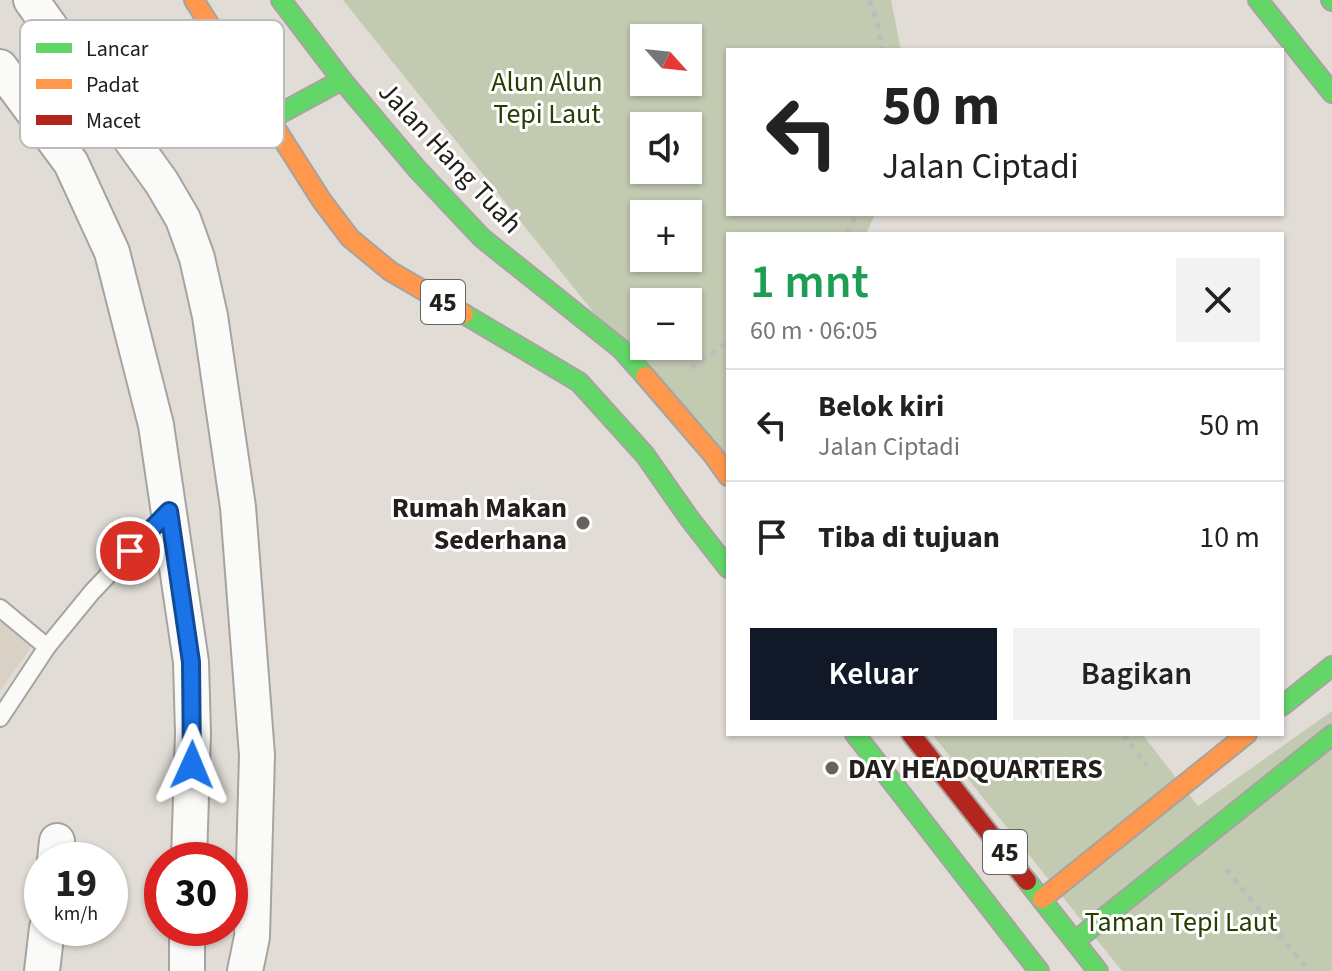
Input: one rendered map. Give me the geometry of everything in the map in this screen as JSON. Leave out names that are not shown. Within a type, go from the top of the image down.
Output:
[{"type":"main road","name":"45","points":[[194,0],[207,20]]},
{"type":"main road","name":"Jalan Hang Tuah","points":[[281,0],[342,80],[417,169],[482,238],[621,349],[726,473]]},
{"type":"main road","points":[[1258,0],[1332,93]]},
{"type":"main road","points":[[284,111],[342,80]]},
{"type":"main road","name":"45","points":[[284,141],[350,238],[390,271],[579,382],[645,455],[726,565]]},
{"type":"main road","points":[[1284,704],[1332,666]]},
{"type":"main road","points":[[1075,941],[1332,735]]},
{"type":"main road","name":"45","points":[[857,736],[1039,971]]},
{"type":"main road","name":"45","points":[[913,736],[1098,971]]},
{"type":"main road","points":[[1042,899],[1245,736]]},
{"type":"street","points":[[31,0],[45,20]]},
{"type":"street","points":[[0,67],[20,94]]},
{"type":"street","points":[[60,148],[71,163],[112,252],[156,425],[191,662],[193,733],[190,842]]},
{"type":"street","points":[[138,148],[183,219],[197,258],[210,316],[238,507],[257,755],[252,937],[245,971]]},
{"type":"street","points":[[42,971],[45,946]]},
{"type":"street","points":[[187,946],[187,971]]},
{"type":"lane","points":[[0,718],[47,647],[92,592],[169,511]]},
{"type":"lane","points":[[0,608],[47,647]]},
{"type":"path","points":[[869,0],[877,20],[882,48]]},
{"type":"shaded area","points":[[0,598],[39,636],[0,691]]},
{"type":"green space","name":"Alun Alun Tepi Laut","points":[[343,0],[891,0],[901,48],[726,48],[726,216],[874,216],[867,232],[726,232],[726,478],[632,360],[702,360],[702,288],[630,288],[630,358]]},
{"type":"green space","name":"Taman Tepi Laut","points":[[1332,711],[1332,971],[1122,971],[934,736],[1144,736],[1198,806]]},
{"type":"traffic: fast","points":[[281,0],[342,80],[417,169],[482,238],[621,349],[645,376]]},
{"type":"traffic: fast","points":[[1258,0],[1332,93]]},
{"type":"traffic: fast","points":[[284,111],[342,80]]},
{"type":"traffic: fast","points":[[464,314],[579,382],[645,455],[726,565]]},
{"type":"traffic: fast","points":[[1284,704],[1332,666]]},
{"type":"traffic: fast","points":[[1075,941],[1332,735]]},
{"type":"traffic: fast","points":[[857,736],[1039,971]]},
{"type":"traffic: fast","points":[[1027,881],[1098,971]]},
{"type":"traffic: slow","points":[[194,0],[207,20]]},
{"type":"traffic: slow","points":[[284,141],[350,238],[390,271],[464,314]]},
{"type":"traffic: slow","points":[[645,376],[726,473]]},
{"type":"traffic: slow","points":[[1042,899],[1245,736]]},
{"type":"traffic: jam","points":[[913,736],[1027,881]]},
{"type":"place","name":"Rumah Makan Sederhana","points":[[583,523]]},
{"type":"place","name":"DAY HEADQUARTERS","points":[[832,768]]},
{"type":"route","points":[[130,551],[169,511],[191,662],[192,765]]}]
